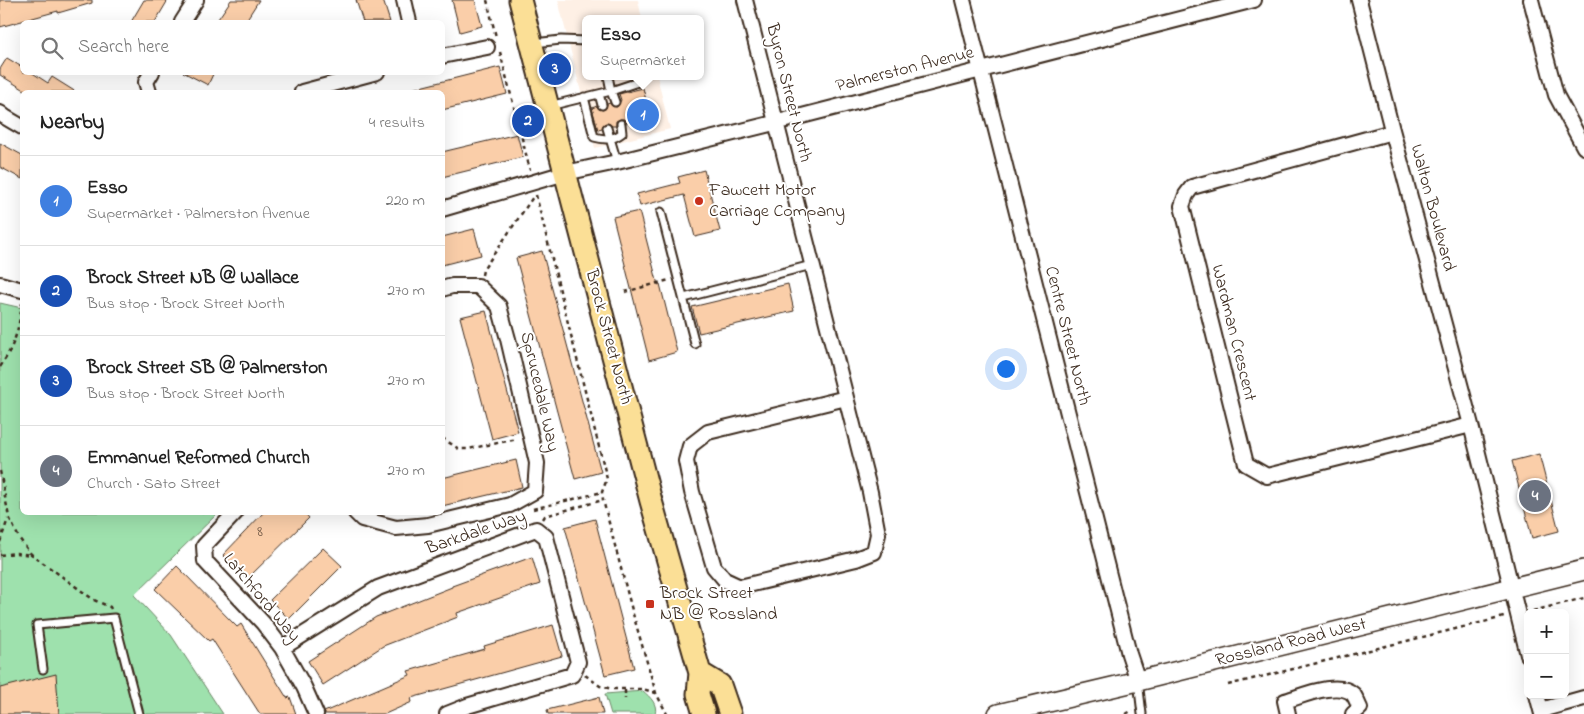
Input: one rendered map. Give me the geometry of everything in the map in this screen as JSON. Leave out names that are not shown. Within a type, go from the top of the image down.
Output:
[{"type":"main road","name":"Brock Street North","points":[[520,0],[546,106],[651,500],[700,673],[698,694],[704,714]]},
{"type":"main road","name":"Rossland Road West","points":[[998,714],[1584,570]]},
{"type":"main road","points":[[700,673],[720,685],[730,714]]},
{"type":"street","points":[[183,20],[196,0]]},
{"type":"street","points":[[404,0],[409,20]]},
{"type":"street","name":"Byron Street North","points":[[745,0],[870,492],[878,534],[874,552],[848,561],[740,587],[725,580],[714,567],[692,492],[686,462],[690,446],[708,432],[846,398]]},
{"type":"street","name":"Centre Street North","points":[[963,0],[1126,644],[1138,681]]},
{"type":"street","name":"Palmerston Avenue","points":[[445,208],[535,188],[564,173],[617,162],[1254,0]]},
{"type":"street","name":"Walton Boulevard","points":[[1359,0],[1392,132],[1471,425],[1528,654]]},
{"type":"street","points":[[1532,0],[1556,95],[1584,147]]},
{"type":"street","points":[[445,55],[487,47]]},
{"type":"street","points":[[148,90],[146,82],[150,75]]},
{"type":"street","points":[[319,90],[345,87],[371,75]]},
{"type":"street","points":[[0,113],[20,127]]},
{"type":"street","name":"Wardman Crescent","points":[[1392,132],[1192,187],[1186,195],[1182,206],[1246,464],[1267,476],[1471,425]]},
{"type":"street","points":[[0,284],[20,289]]},
{"type":"street","points":[[445,288],[452,286],[478,286]]},
{"type":"street","name":"Sprucedale Way","points":[[359,516],[396,528],[428,525],[510,505],[535,491],[537,463],[499,306],[478,286]]},
{"type":"street","name":"Latchford Way","points":[[233,515],[204,546],[205,561],[263,623],[282,648],[304,687],[316,714]]},
{"type":"street","name":"Barkdale Way","points":[[282,648],[378,588],[536,528],[546,537],[578,662],[575,669]]},
{"type":"street","points":[[447,714],[467,706],[572,675],[575,669]]},
{"type":"street","points":[[1288,714],[1285,701],[1331,688],[1345,689],[1354,695],[1360,708],[1353,714]]},
{"type":"street","points":[[1538,699],[1541,712],[1584,698]]},
{"type":"lane","points":[[531,43],[561,40],[582,41]]},
{"type":"lane","points":[[609,80],[615,102]]},
{"type":"lane","points":[[546,106],[611,91],[638,82],[639,80]]},
{"type":"lane","points":[[599,94],[602,105]]},
{"type":"lane","points":[[584,97],[594,137],[610,139],[622,133],[621,124]]},
{"type":"lane","points":[[607,128],[617,162]]},
{"type":"lane","points":[[661,212],[695,344]]},
{"type":"lane","points":[[684,298],[812,266]]},
{"type":"lane","points":[[43,669],[37,625],[114,618],[139,714]]},
{"type":"lane","points":[[1138,681],[1142,714]]},
{"type":"path","points":[[486,0],[607,479],[602,492],[603,500],[656,693],[667,714]]},
{"type":"path","points":[[478,286],[484,270],[531,198],[535,188]]},
{"type":"path","points":[[625,292],[678,278]]},
{"type":"path","points":[[0,367],[8,355],[20,327]]},
{"type":"path","points":[[445,440],[459,449],[468,449],[531,436]]},
{"type":"path","points":[[0,471],[9,517],[19,538],[33,556],[94,600],[110,607],[114,618]]},
{"type":"path","points":[[510,505],[527,510],[602,492]]},
{"type":"path","points":[[536,528],[545,516],[603,500]]},
{"type":"path","points":[[0,542],[9,517]]},
{"type":"path","points":[[0,555],[33,556]]},
{"type":"path","points":[[1541,609],[1584,598]]},
{"type":"path","points":[[1228,685],[1504,618]]},
{"type":"path","points":[[575,669],[600,686],[625,690],[643,689],[656,693]]},
{"type":"path","points":[[625,690],[625,699]]},
{"type":"shaded area","points":[[558,0],[638,0],[641,15],[582,15],[582,80],[658,80],[670,129],[595,148]]},
{"type":"green space","points":[[0,303],[20,308],[20,515],[216,515],[134,595],[171,635],[223,714],[0,714]]},
{"type":"green space","points":[[643,691],[651,698],[656,710],[655,714],[611,714],[605,694]]},
{"type":"building","points":[[0,0],[92,0],[92,3],[58,13],[58,11],[20,20],[0,27]]},
{"type":"building","points":[[144,0],[168,0],[156,20],[132,20]]},
{"type":"building","points":[[231,0],[259,0],[246,20],[217,20]]},
{"type":"building","points":[[356,0],[383,0],[389,20],[362,20]]},
{"type":"building","points":[[452,0],[475,0],[482,26],[460,32]]},
{"type":"building","points":[[7,58],[20,66],[20,75],[36,75],[48,83],[52,77],[73,90],[25,90],[0,75],[0,69]]},
{"type":"building","points":[[500,67],[507,94],[445,109],[445,90],[412,89]]},
{"type":"building","points":[[189,75],[213,75],[208,85]]},
{"type":"building","points":[[643,88],[650,117],[626,123],[624,119],[620,119],[616,121],[616,126],[606,123],[602,129],[598,130],[592,108],[597,106],[603,110],[610,103],[612,106],[617,107],[621,100],[619,94]]},
{"type":"building","points":[[517,134],[523,157],[445,176],[445,151]]},
{"type":"building","points":[[0,143],[20,154],[20,178],[0,167]]},
{"type":"building","name":"Fawcett Motor Carriage Company","points":[[704,170],[720,231],[695,237],[684,195],[640,206],[637,194],[680,183],[678,177]]},
{"type":"building","points":[[639,211],[677,352],[649,360],[613,217]]},
{"type":"building","points":[[474,229],[481,255],[445,264],[445,236]]},
{"type":"building","points":[[542,251],[601,472],[575,479],[516,258]]},
{"type":"building","points":[[788,284],[794,311],[699,333],[692,307]]},
{"type":"building","points":[[486,311],[518,432],[492,439],[460,317]]},
{"type":"building","points":[[1539,454],[1559,531],[1532,538],[1512,461]]},
{"type":"building","points":[[516,460],[522,487],[445,505],[445,477]]},
{"type":"building","points":[[261,515],[306,515],[309,518],[247,579],[223,555]]},
{"type":"building","points":[[595,519],[634,668],[605,675],[565,527]]},
{"type":"building","points":[[323,548],[342,566],[289,619],[270,600]]},
{"type":"building","points":[[532,557],[540,584],[457,613],[458,617],[383,646],[323,685],[308,661],[376,617],[452,586]]},
{"type":"building","points":[[177,566],[237,627],[241,624],[287,698],[290,697],[296,714],[260,714],[212,639],[209,641],[155,589]]},
{"type":"building","points":[[553,625],[562,656],[411,698],[412,702],[385,714],[325,714],[324,712],[410,675],[408,671],[485,649],[484,646]]},
{"type":"building","points":[[56,674],[59,714],[0,714],[0,688]]},
{"type":"building","points":[[599,697],[603,714],[548,714],[547,710]]},
{"type":"place","name":"Brock Street SB @ Palmerston","points":[[555,69]]},
{"type":"place","name":"Esso","points":[[643,115]]},
{"type":"place","name":"Brock Street NB @ Wallace","points":[[528,121]]},
{"type":"place","name":"Fawcett Motor Carriage Company","points":[[699,201]]},
{"type":"place","name":"Emmanuel Reformed Church","points":[[1535,496]]},
{"type":"place","name":"Brock Street NB @ Rossland","points":[[650,604]]}]
